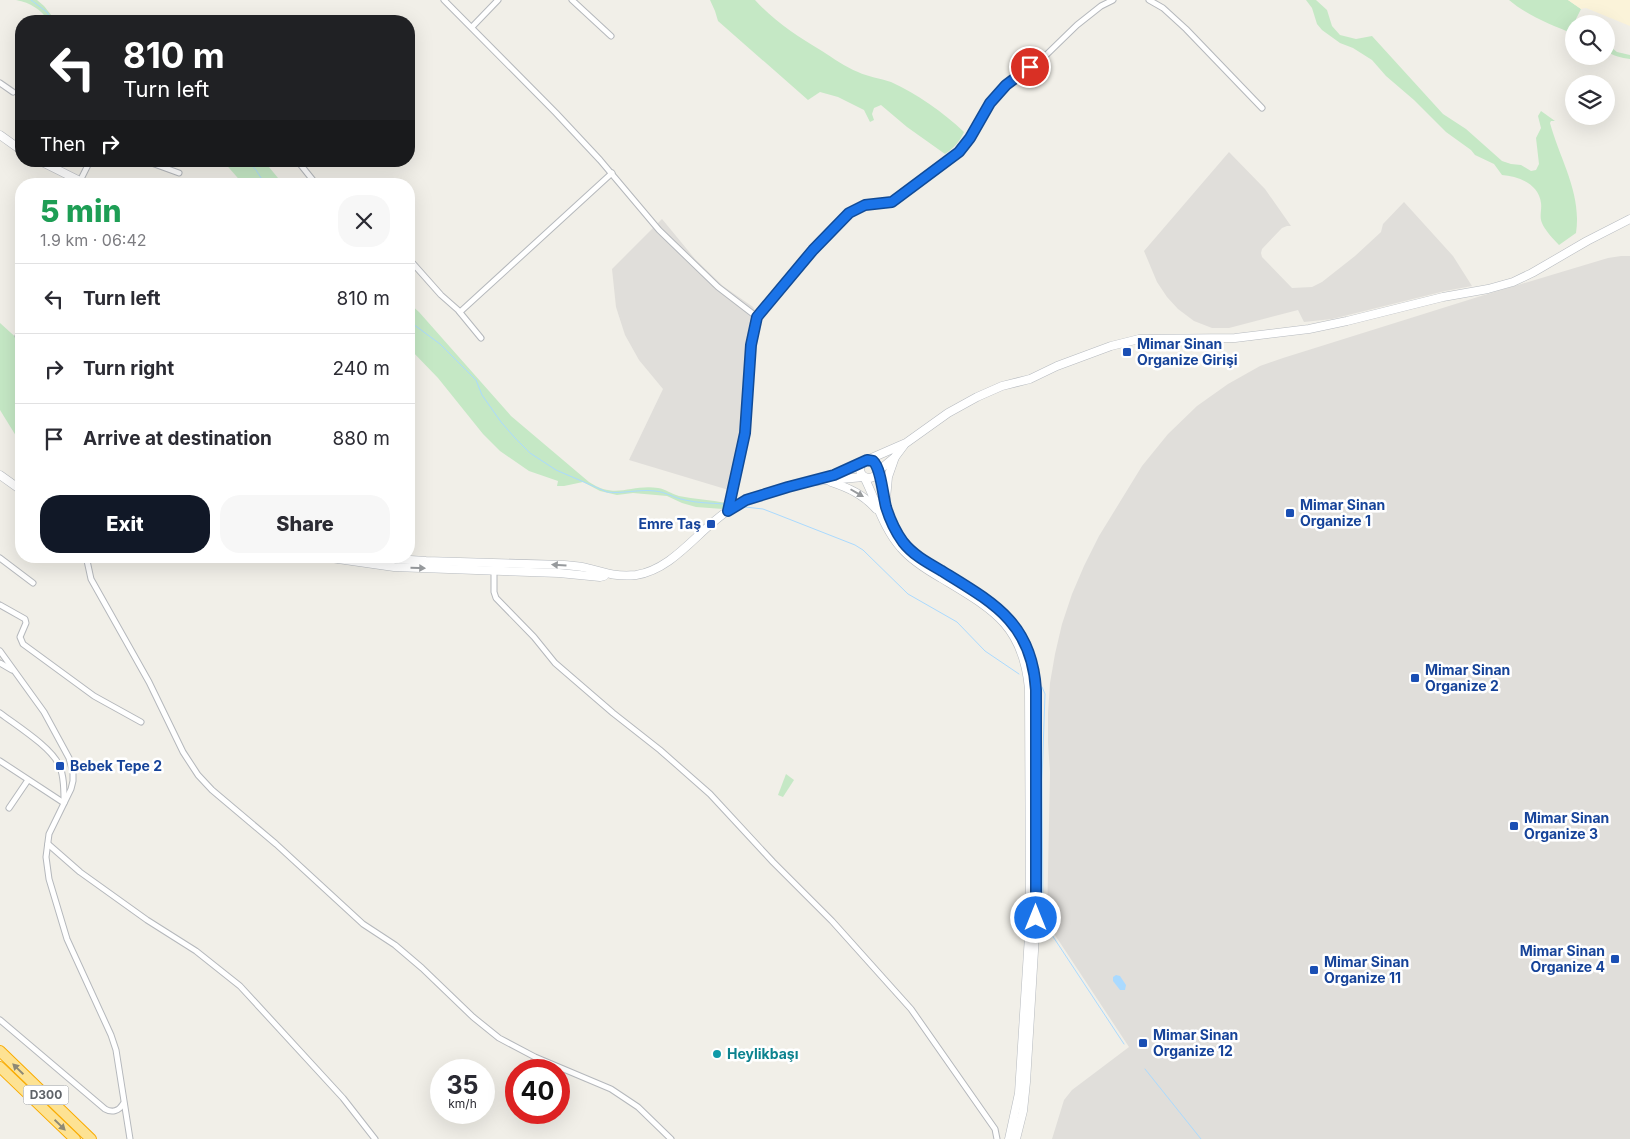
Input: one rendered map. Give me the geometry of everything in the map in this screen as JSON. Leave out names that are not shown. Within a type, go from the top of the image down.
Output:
[{"type":"highway","name":"D300","points":[[0,1051],[91,1139]]},
{"type":"highway","name":"D300","points":[[0,1067],[75,1139]]},
{"type":"street","points":[[444,0],[563,120],[612,173],[659,230],[718,287],[757,317]]},
{"type":"street","points":[[472,27],[498,0]]},
{"type":"street","points":[[572,0],[611,36]]},
{"type":"street","points":[[728,511],[745,433],[751,345],[757,317],[813,250],[849,213],[865,205],[892,202],[959,152],[970,138],[990,103],[1006,85],[1043,58],[1077,25],[1101,6],[1113,0]]},
{"type":"street","points":[[1149,0],[1163,8],[1186,29],[1262,108]]},
{"type":"street","points":[[0,83],[13,92]]},
{"type":"street","points":[[0,135],[15,146]]},
{"type":"street","points":[[52,167],[75,178]]},
{"type":"street","points":[[162,167],[179,173]]},
{"type":"street","points":[[302,167],[311,178]]},
{"type":"street","points":[[460,312],[612,173]]},
{"type":"street","points":[[415,560],[564,565],[585,568],[607,575],[626,576],[647,572],[679,553],[728,511],[746,500],[834,475],[906,443],[948,413],[977,397],[1002,386],[1030,380],[1057,366],[1111,346],[1139,339],[1235,338],[1309,329],[1443,297],[1488,289],[1513,282],[1532,273],[1586,241],[1630,219]]},
{"type":"street","points":[[415,266],[441,295],[460,312],[481,338]]},
{"type":"street","points":[[805,482],[864,477],[873,478],[878,471],[895,457],[906,443]]},
{"type":"street","points":[[886,506],[888,478],[895,457]]},
{"type":"street","points":[[865,461],[875,462],[892,526],[903,543],[918,557],[987,598],[1006,615],[1020,634],[1030,656],[1035,674],[1036,918],[1026,1082],[1023,1111],[1016,1139]]},
{"type":"street","points":[[865,461],[860,469],[881,515],[901,548],[913,560],[985,605],[1000,618],[1012,633],[1022,653],[1028,672],[1030,920],[1019,1093],[1009,1139]]},
{"type":"street","points":[[0,475],[15,486]]},
{"type":"street","points":[[827,480],[845,486],[862,495],[881,515]]},
{"type":"street","points":[[0,558],[33,583]]},
{"type":"street","points":[[88,563],[92,579],[150,682],[183,752],[198,775],[212,790],[276,844],[363,924],[395,945],[447,990],[473,1018],[499,1038],[535,1057],[611,1089],[638,1107],[671,1139]]},
{"type":"street","points":[[362,563],[394,568],[559,573],[600,577],[607,575]]},
{"type":"street","points":[[494,571],[494,592],[496,598],[534,637],[555,663],[613,714],[660,750],[710,794],[872,964],[911,1009],[995,1129],[997,1139]]},
{"type":"street","points":[[0,605],[25,619],[26,623],[20,637],[23,644],[94,696],[141,722]]},
{"type":"street","points":[[0,651],[44,712],[69,758],[73,773],[73,781],[50,834],[46,857],[47,864],[57,910],[67,940],[111,1035],[116,1050],[130,1139]]},
{"type":"street","points":[[0,663],[16,673]]},
{"type":"street","points":[[0,713],[53,755],[60,766],[64,786],[64,803]]},
{"type":"street","points":[[0,762],[64,803]]},
{"type":"street","points":[[9,808],[28,780]]},
{"type":"street","points":[[48,844],[80,872],[147,920],[196,951],[240,986],[343,1098],[375,1139]]},
{"type":"street","points":[[0,1020],[105,1109],[112,1112],[116,1111],[123,1104]]},
{"type":"shaded area","points":[[1229,152],[1265,189],[1291,226],[1282,228],[1262,249],[1261,253],[1262,257],[1292,288],[1312,287],[1322,282],[1381,232],[1383,224],[1404,202],[1453,256],[1472,286],[1332,319],[1304,322],[1298,310],[1229,328],[1212,328],[1194,321],[1178,309],[1167,297],[1157,282],[1144,251]]},
{"type":"shaded area","points":[[662,219],[695,259],[723,286],[753,307],[758,316],[742,439],[732,491],[629,460],[663,389],[639,360],[625,335],[616,307],[612,269]]},
{"type":"shaded area","points":[[1630,256],[1630,1139],[1052,1139],[1064,1100],[1072,1090],[1129,1047],[1047,923],[1050,772],[1048,713],[1050,683],[1055,654],[1072,594],[1099,536],[1142,466],[1168,434],[1197,406],[1228,384],[1260,366],[1481,296],[1608,258]]},
{"type":"green space","points":[[16,0],[37,0],[51,15],[44,15],[35,7]]},
{"type":"green space","points":[[710,0],[755,0],[770,15],[804,40],[853,70],[901,87],[939,111],[964,132],[954,147],[945,154],[907,127],[881,105],[874,108],[872,114],[874,120],[870,122],[864,110],[838,97],[820,92],[808,100],[718,21]]},
{"type":"green space","points":[[1306,0],[1316,0],[1327,10],[1332,26],[1340,35],[1356,39],[1372,36],[1443,114],[1466,129],[1502,161],[1521,165],[1531,171],[1536,170],[1539,164],[1536,138],[1541,128],[1538,116],[1541,111],[1555,121],[1550,123],[1569,177],[1576,204],[1576,233],[1559,245],[1543,225],[1539,196],[1532,186],[1521,179],[1502,175],[1494,164],[1475,155],[1446,132],[1414,100],[1386,76],[1372,60],[1353,48],[1340,43],[1322,30],[1317,24],[1312,8]]},
{"type":"green space","points":[[1509,0],[1568,0],[1581,9],[1578,15],[1565,15],[1565,31],[1548,24]]},
{"type":"green space","points":[[1615,50],[1630,55],[1630,59],[1615,55]]},
{"type":"green space","points":[[228,167],[269,167],[278,178],[238,178]]},
{"type":"green space","points":[[415,308],[511,416],[589,482],[607,490],[615,491],[648,487],[661,489],[679,496],[726,503],[723,509],[696,507],[667,496],[633,493],[617,495],[600,491],[583,482],[557,486],[558,481],[529,471],[500,451],[483,434],[438,378],[415,354]]},
{"type":"green space","points":[[0,323],[15,337],[15,434],[0,410]]},
{"type":"green space","points":[[786,774],[794,780],[783,797],[778,795]]},
{"type":"sand","points":[[1568,0],[1630,0],[1630,26],[1615,20],[1615,15],[1603,15],[1586,8],[1581,9]]},
{"type":"water","points":[[1116,975],[1120,976],[1126,985],[1125,990],[1120,990],[1113,981],[1113,977]]},
{"type":"waterway","points":[[31,0],[49,15]]},
{"type":"waterway","points":[[253,167],[261,178]]},
{"type":"waterway","points":[[415,325],[440,344],[476,380],[482,395],[515,438],[530,453],[556,470],[607,492],[655,491],[690,501],[724,504]]},
{"type":"waterway","points":[[745,507],[763,509],[855,545],[863,550],[908,594],[957,622],[985,651],[1019,674]]},
{"type":"waterway","points":[[1042,687],[1045,694],[1042,780],[1043,915],[1046,926],[1124,1044]]},
{"type":"waterway","points":[[1145,1069],[1201,1139]]},
{"type":"place","name":"Mimar Sinan Organize Girişi","points":[[1127,352]]},
{"type":"place","name":"Mimar Sinan Organize 1","points":[[1290,513]]},
{"type":"place","name":"Emre Taş","points":[[711,524]]},
{"type":"place","name":"Mimar Sinan Organize 2","points":[[1415,678]]},
{"type":"place","name":"Bebek Tepe 2","points":[[60,766]]},
{"type":"place","name":"Mimar Sinan Organize 3","points":[[1514,826]]},
{"type":"place","name":"Mimar Sinan Organize 4","points":[[1615,959]]},
{"type":"place","name":"Mimar Sinan Organize 11","points":[[1314,970]]},
{"type":"place","name":"Mimar Sinan Organize 12","points":[[1143,1043]]},
{"type":"place","name":"Heylikbaşı","points":[[717,1054]]},
{"type":"route","points":[[1030,67],[1006,85],[990,103],[970,138],[959,152],[892,202],[865,205],[849,213],[813,250],[757,317],[751,345],[745,433],[728,511],[746,500],[834,475],[867,460],[873,461],[878,468],[892,526],[903,543],[918,557],[987,598],[1006,615],[1020,634],[1030,656],[1035,674],[1036,918]]}]
